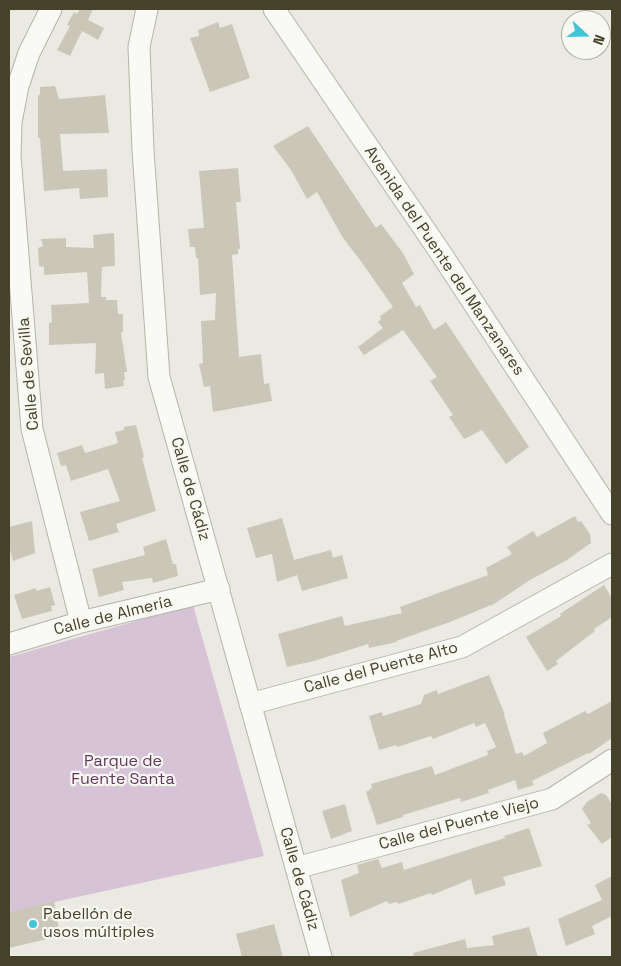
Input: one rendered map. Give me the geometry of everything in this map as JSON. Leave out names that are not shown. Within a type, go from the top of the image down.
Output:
[{"type":"street","name":"Calle de Sevilla","points":[[51,9],[29,53],[18,86],[11,122],[10,156],[32,429],[81,622]]},
{"type":"street","name":"Calle de Cádiz","points":[[147,9],[139,47],[143,150],[159,377],[321,957]]},
{"type":"street","name":"Avenida del Puente del Manzanares","points":[[274,9],[438,250],[612,514]]},
{"type":"street","name":"Calle del Puente Alto","points":[[250,704],[462,647],[612,564]]},
{"type":"street","name":"Calle de Almería","points":[[9,644],[81,622],[219,589]]},
{"type":"street","name":"Calle del Puente Viejo","points":[[296,868],[552,799],[612,760]]},
{"type":"green space","name":"Parque de Fuente Santa","points":[[193,605],[264,856],[9,912],[9,657]]},
{"type":"building","points":[[80,9],[93,9],[88,20],[104,28],[98,40],[82,31],[70,56],[57,50],[70,26],[67,25],[74,12],[77,14]]},
{"type":"building","points":[[218,22],[220,28],[232,24],[250,78],[210,92],[190,38],[199,36],[198,30]]},
{"type":"building","points":[[55,86],[59,99],[105,95],[109,133],[60,134],[63,171],[107,169],[108,197],[80,199],[79,188],[44,191],[40,138],[38,138],[38,96],[40,94],[40,87]]},
{"type":"building","points":[[308,126],[376,228],[381,224],[403,253],[414,274],[402,283],[416,307],[420,305],[434,330],[446,322],[529,447],[506,464],[482,430],[464,439],[449,417],[453,415],[430,381],[437,377],[403,330],[364,355],[358,347],[383,328],[378,322],[381,319],[380,316],[393,307],[343,238],[317,192],[307,199],[291,170],[273,146]]},
{"type":"building","points":[[238,168],[241,202],[236,202],[240,249],[238,249],[238,254],[232,255],[239,357],[261,354],[264,384],[269,383],[272,401],[213,412],[210,386],[204,387],[199,364],[203,363],[201,321],[215,320],[216,293],[200,295],[198,258],[196,258],[195,247],[190,247],[188,229],[204,228],[199,171]]},
{"type":"building","points":[[114,233],[115,266],[102,267],[101,297],[106,297],[106,300],[117,300],[118,314],[123,314],[123,332],[121,332],[127,372],[124,372],[124,386],[105,389],[104,373],[95,374],[96,343],[49,345],[49,323],[52,322],[51,305],[89,303],[87,272],[44,275],[44,267],[39,266],[38,248],[43,246],[41,239],[66,238],[66,247],[94,248],[93,235]]},
{"type":"building","points":[[136,425],[144,457],[142,458],[156,511],[116,524],[119,532],[89,541],[80,512],[120,501],[108,469],[71,481],[66,465],[61,466],[57,453],[82,445],[85,453],[118,443],[115,432],[124,430],[124,427]]},
{"type":"building","points":[[575,516],[578,522],[581,521],[590,534],[591,543],[567,560],[530,580],[491,606],[397,642],[369,648],[368,644],[314,661],[287,667],[278,634],[342,616],[345,626],[402,613],[400,607],[488,575],[486,568],[512,554],[507,547],[533,531],[537,537]]},
{"type":"building","points":[[282,518],[294,560],[331,550],[333,558],[342,555],[348,578],[302,591],[297,575],[277,582],[272,554],[256,558],[247,528]]},
{"type":"building","points":[[32,521],[35,553],[13,561],[9,546],[9,527]]},
{"type":"building","points":[[166,539],[173,564],[176,564],[178,576],[153,583],[152,578],[122,582],[124,590],[99,597],[92,569],[145,555],[143,547]]},
{"type":"building","points":[[604,585],[612,598],[612,617],[594,629],[595,631],[556,661],[558,664],[547,671],[526,637],[561,616],[560,614]]},
{"type":"building","points":[[50,587],[55,605],[51,606],[52,611],[22,619],[14,595],[36,588],[36,591]]},
{"type":"building","points":[[489,675],[505,715],[516,754],[522,752],[524,756],[547,743],[543,733],[585,711],[588,714],[612,701],[612,738],[589,754],[532,781],[534,785],[518,790],[515,780],[488,790],[489,793],[461,802],[460,798],[377,825],[366,792],[372,788],[371,784],[432,766],[435,775],[488,755],[487,751],[496,747],[485,723],[476,727],[474,723],[433,739],[431,736],[397,747],[396,745],[379,750],[369,716],[382,712],[383,716],[421,704],[424,695],[437,690],[438,694]]},
{"type":"building","points":[[601,793],[606,795],[612,804],[612,837],[602,844],[587,825],[591,823],[582,809],[587,802]]},
{"type":"building","points":[[345,804],[352,831],[331,839],[322,811]]},
{"type":"building","points":[[529,828],[542,866],[503,877],[506,885],[475,895],[471,879],[432,895],[431,893],[398,904],[397,902],[389,904],[387,901],[350,917],[341,880],[359,873],[357,865],[378,859],[382,868],[402,862],[404,870],[505,838],[504,836]]},
{"type":"building","points":[[612,876],[612,921],[610,917],[592,926],[595,934],[566,946],[558,919],[602,900],[595,885]]},
{"type":"building","name":"Pabellón de usos múltiples","points":[[54,901],[60,936],[9,948],[9,912]]},
{"type":"building","points":[[274,924],[283,957],[242,957],[236,934]]},
{"type":"building","points":[[529,927],[538,957],[414,957],[413,953],[465,939],[467,948],[494,945],[492,936]]},
{"type":"place","name":"Pabellón de usos múltiples","points":[[33,924]]}]
